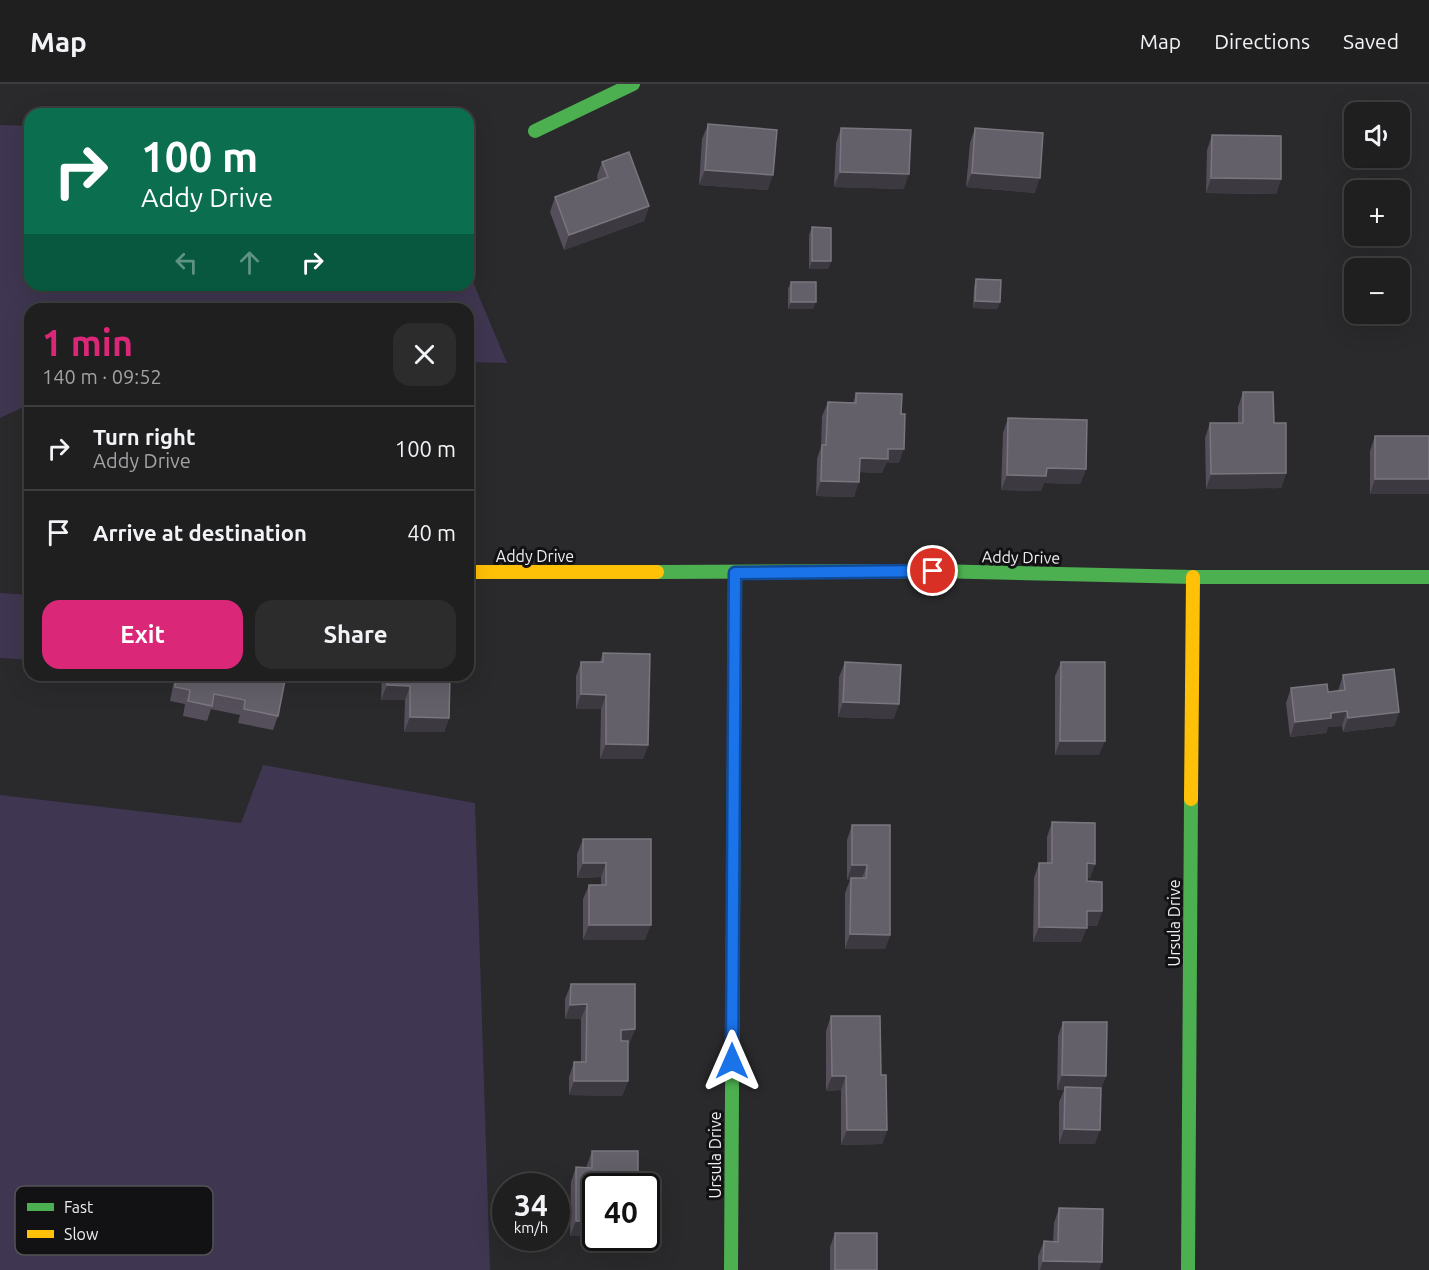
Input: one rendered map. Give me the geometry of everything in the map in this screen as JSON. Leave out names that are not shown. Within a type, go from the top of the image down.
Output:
[{"type":"street","points":[[535,131],[633,84]]},
{"type":"street","name":"Addy Drive","points":[[474,572],[933,571],[1193,577],[1429,577]]},
{"type":"street","name":"Ursula Drive","points":[[731,1270],[735,573]]},
{"type":"street","name":"Ursula Drive","points":[[1188,1270],[1193,577]]},
{"type":"shaded area","points":[[0,125],[24,126],[24,291],[474,291],[474,284],[507,363],[474,362],[474,303],[24,303],[24,407],[0,418]]},
{"type":"shaded area","points":[[0,593],[24,595],[24,660],[0,658]]},
{"type":"shaded area","points":[[263,765],[475,803],[490,1270],[0,1270],[0,795],[241,823]]},
{"type":"building","points":[[708,124],[777,130],[773,175],[705,170]]},
{"type":"building","points":[[841,128],[911,130],[909,174],[840,172]]},
{"type":"building","points":[[975,128],[1043,133],[1040,178],[972,173]]},
{"type":"building","points":[[1212,135],[1281,136],[1281,179],[1211,178]]},
{"type":"building","points":[[629,152],[649,206],[569,235],[555,197],[608,177],[602,162]]},
{"type":"building","points":[[812,227],[831,228],[831,261],[812,261]]},
{"type":"building","points":[[976,279],[1001,280],[1000,302],[975,301]]},
{"type":"building","points":[[791,282],[816,282],[816,302],[791,302]]},
{"type":"building","points":[[1243,392],[1273,392],[1274,423],[1286,423],[1286,473],[1211,474],[1210,423],[1243,423]]},
{"type":"building","points":[[856,393],[902,394],[901,414],[905,414],[904,449],[888,449],[888,459],[860,458],[859,482],[821,481],[822,445],[826,445],[828,402],[856,403]]},
{"type":"building","points":[[1008,418],[1087,420],[1086,469],[1047,468],[1046,476],[1007,475]]},
{"type":"building","points":[[1375,436],[1429,436],[1429,479],[1375,479]]},
{"type":"building","points":[[603,653],[650,654],[648,745],[606,744],[606,695],[581,694],[581,662],[603,662]]},
{"type":"building","points":[[845,662],[901,665],[899,704],[843,702]]},
{"type":"building","points":[[1061,662],[1105,662],[1105,741],[1060,741]]},
{"type":"building","points":[[1394,669],[1399,712],[1348,718],[1347,711],[1331,713],[1331,718],[1295,722],[1291,688],[1327,684],[1328,692],[1345,690],[1343,675]]},
{"type":"building","points":[[176,681],[285,681],[278,716],[244,709],[245,700],[214,694],[212,706],[188,701],[190,690],[175,687]]},
{"type":"building","points":[[387,681],[450,681],[449,718],[410,717],[410,686],[387,685]]},
{"type":"building","points":[[1052,822],[1095,823],[1095,864],[1087,863],[1087,881],[1102,882],[1102,911],[1087,911],[1087,928],[1039,927],[1039,863],[1052,863]]},
{"type":"building","points":[[852,825],[890,825],[890,935],[850,934],[851,878],[866,878],[867,865],[852,865]]},
{"type":"building","points":[[583,839],[651,839],[651,925],[589,925],[589,885],[606,885],[606,863],[583,863]]},
{"type":"building","points":[[571,984],[635,984],[635,1029],[621,1030],[621,1041],[628,1041],[628,1081],[574,1081],[574,1062],[586,1062],[587,1004],[570,1005]]},
{"type":"building","points":[[831,1016],[880,1016],[881,1075],[886,1075],[887,1130],[847,1130],[846,1076],[832,1076]]},
{"type":"building","points":[[1063,1022],[1107,1022],[1106,1076],[1062,1075]]},
{"type":"building","points":[[1065,1087],[1101,1088],[1100,1130],[1064,1129]]},
{"type":"building","points":[[592,1151],[638,1151],[638,1173],[582,1173],[582,1221],[576,1221],[576,1167],[592,1168]]},
{"type":"building","points":[[1059,1208],[1103,1209],[1102,1262],[1043,1261],[1044,1241],[1058,1242]]},
{"type":"building","points":[[835,1233],[877,1233],[877,1270],[835,1270]]},
{"type":"traffic: fast","points":[[535,131],[633,84]]},
{"type":"traffic: fast","points":[[657,572],[933,571],[1193,577],[1429,577]]},
{"type":"traffic: fast","points":[[731,1270],[734,744]]},
{"type":"traffic: fast","points":[[1188,1270],[1191,799]]},
{"type":"traffic: slow","points":[[474,572],[657,572]]},
{"type":"traffic: slow","points":[[734,744],[735,573]]},
{"type":"traffic: slow","points":[[1191,799],[1193,577]]},
{"type":"route","points":[[732,1061],[735,573],[933,571]]}]
